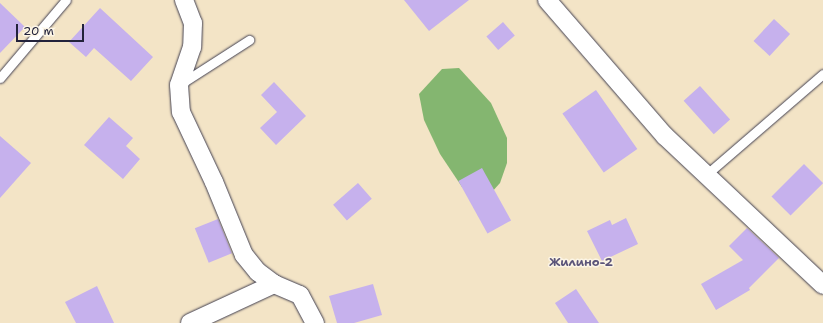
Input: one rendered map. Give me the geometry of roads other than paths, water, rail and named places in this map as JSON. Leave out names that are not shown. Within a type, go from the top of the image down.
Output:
[{"type":"street","points":[[184,0],[193,24],[192,47],[179,85],[181,112],[214,182],[241,248],[258,272],[274,284],[300,295],[315,323]]},
{"type":"street","points":[[547,0],[665,136],[823,285]]},
{"type":"street","points":[[190,323],[274,284]]},
{"type":"lane","points":[[0,78],[66,0]]},
{"type":"lane","points":[[179,85],[249,40]]},
{"type":"lane","points":[[707,174],[823,74]]},
{"type":"district","name":"Жилино-2","points":[[581,263]]}]
